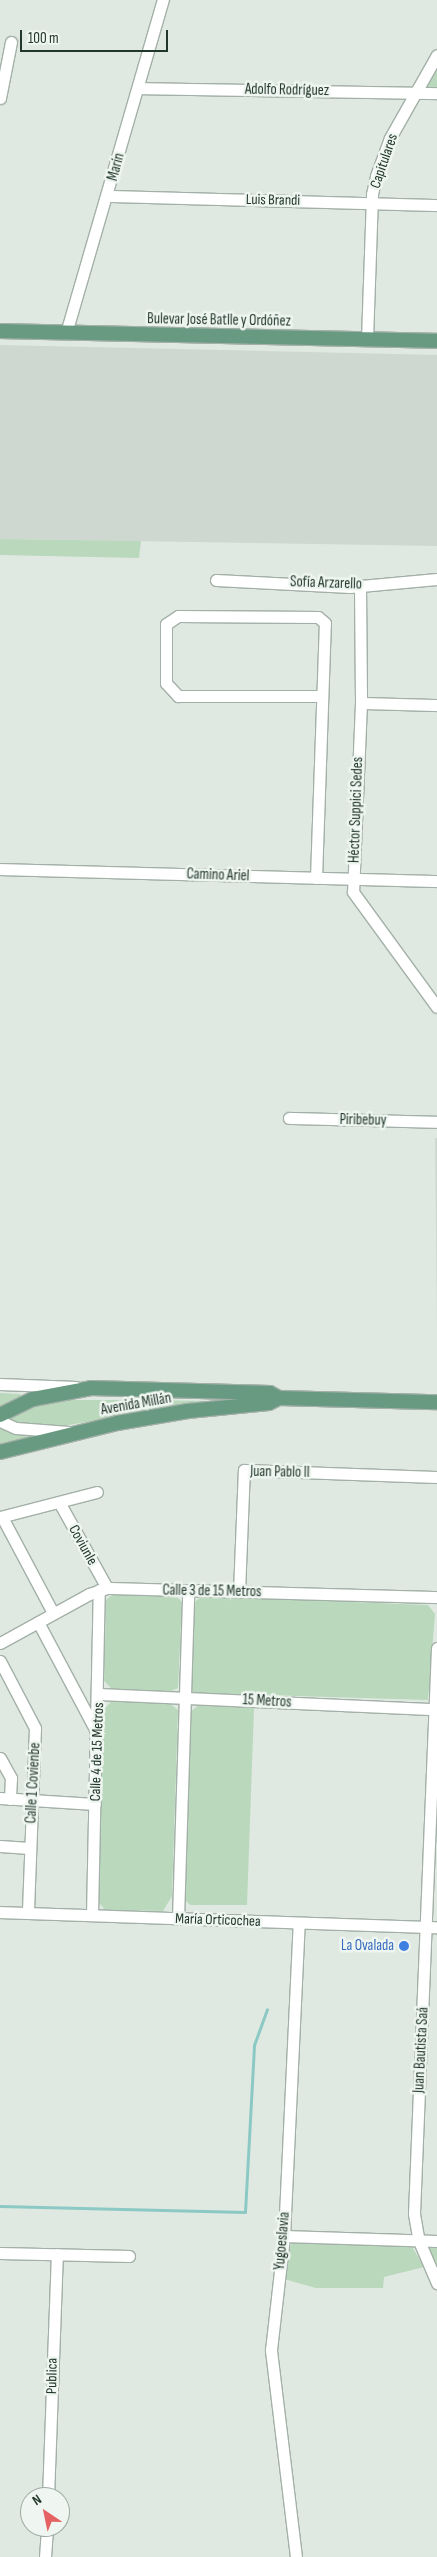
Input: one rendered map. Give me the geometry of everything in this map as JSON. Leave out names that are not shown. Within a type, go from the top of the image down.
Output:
[{"type":"main road","name":"Bulevar José Batlle y Ordóñez","points":[[0,331],[437,341]]},
{"type":"main road","name":"Avenida Millán","points":[[90,1388],[270,1393],[279,1398],[437,1402]]},
{"type":"main road","points":[[0,1415],[33,1399],[90,1388]]},
{"type":"main road","name":"Avenida Millán","points":[[80,1432],[188,1411],[269,1404],[279,1398]]},
{"type":"main road","points":[[0,1452],[80,1432]]},
{"type":"street","name":"Marín","points":[[66,333],[108,196],[163,0]]},
{"type":"street","points":[[0,98],[11,42]]},
{"type":"street","name":"Capitulares","points":[[367,339],[372,203],[384,152],[437,55]]},
{"type":"street","name":"Adolfo Rodríguez","points":[[138,88],[437,93]]},
{"type":"street","name":"Luis Brandi","points":[[108,196],[437,205]]},
{"type":"street","name":"Sofía Arzarello","points":[[216,580],[360,585],[437,579]]},
{"type":"street","name":"Héctor Suppici Sedes","points":[[360,585],[361,703],[353,892],[437,1007]]},
{"type":"street","points":[[316,878],[325,623],[318,617],[178,616],[166,624],[166,683],[178,696],[322,696]]},
{"type":"street","points":[[361,703],[437,705]]},
{"type":"street","name":"Camino Ariel","points":[[0,869],[437,881]]},
{"type":"street","name":"Piribebuy","points":[[289,1118],[437,1122]]},
{"type":"street","name":"Avenida Millán","points":[[0,1384],[90,1388]]},
{"type":"street","name":"Avenida Millán","points":[[0,1421],[37,1431],[80,1432]]},
{"type":"street","name":"Juan Pablo II","points":[[239,1592],[244,1470],[437,1477]]},
{"type":"street","points":[[53,1613],[1,1517],[97,1492]]},
{"type":"street","name":"Coviunle","points":[[59,1502],[103,1589]]},
{"type":"street","name":"Calle 3 de 15 Metros","points":[[0,1643],[53,1613],[103,1589],[437,1597]]},
{"type":"street","name":"Calle 4 de 15 Metros","points":[[92,1914],[103,1589]]},
{"type":"street","points":[[178,1918],[188,1591]]},
{"type":"street","points":[[38,1622],[97,1733]]},
{"type":"street","name":"Juan Bautista Saá","points":[[437,1648],[432,1927],[414,2214],[419,2241],[437,2283]]},
{"type":"street","name":"Calle 1 Covienbe","points":[[0,1661],[35,1728],[28,1913]]},
{"type":"street","name":"15 Metros","points":[[99,1694],[435,1709]]},
{"type":"street","points":[[0,1758],[10,1778],[5,1798],[95,1804]]},
{"type":"street","points":[[0,1846],[29,1848]]},
{"type":"street","name":"María Orticochea","points":[[0,1912],[432,1927]]},
{"type":"street","name":"Yugoeslavia","points":[[296,2557],[270,2350],[284,2236],[299,1923]]},
{"type":"street","points":[[284,2236],[437,2241]]},
{"type":"street","points":[[0,2253],[129,2256]]},
{"type":"street","name":"Publica","points":[[48,2487],[58,2254]]},
{"type":"street","points":[[46,2557],[47,2537]]},
{"type":"shaded area","points":[[0,345],[437,355],[437,546],[0,539]]},
{"type":"shaded area","points":[[435,1138],[437,1138],[437,1327]]},
{"type":"green space","points":[[437,59],[437,90],[426,89],[424,86]]},
{"type":"green space","points":[[0,539],[141,541],[139,558],[0,555]]},
{"type":"green space","points":[[0,1393],[20,1394],[22,1399],[0,1410]]},
{"type":"green space","points":[[61,1400],[217,1401],[56,1427],[23,1425],[4,1419],[33,1406]]},
{"type":"green space","points":[[0,1427],[13,1433],[43,1436],[0,1447]]},
{"type":"green space","points":[[114,1593],[174,1594],[182,1602],[178,1688],[169,1692],[113,1690],[104,1681],[106,1600]]},
{"type":"green space","points":[[202,1596],[428,1605],[435,1614],[428,1700],[194,1693],[190,1689],[191,1605]]},
{"type":"green space","points":[[113,1700],[169,1703],[178,1710],[172,1896],[163,1911],[105,1910],[98,1901],[102,1711]]},
{"type":"green space","points":[[199,1705],[254,1708],[247,1905],[190,1905],[185,1900],[190,1712]]},
{"type":"green space","points":[[294,2241],[411,2245],[424,2267],[384,2277],[383,2288],[316,2288],[284,2279],[289,2248]]},
{"type":"green space","points":[[437,2244],[437,2274],[427,2246]]},
{"type":"waterway","points":[[0,2206],[245,2212],[254,2045],[267,2009]]},
{"type":"place","name":"La Ovalada","points":[[404,1946]]}]
